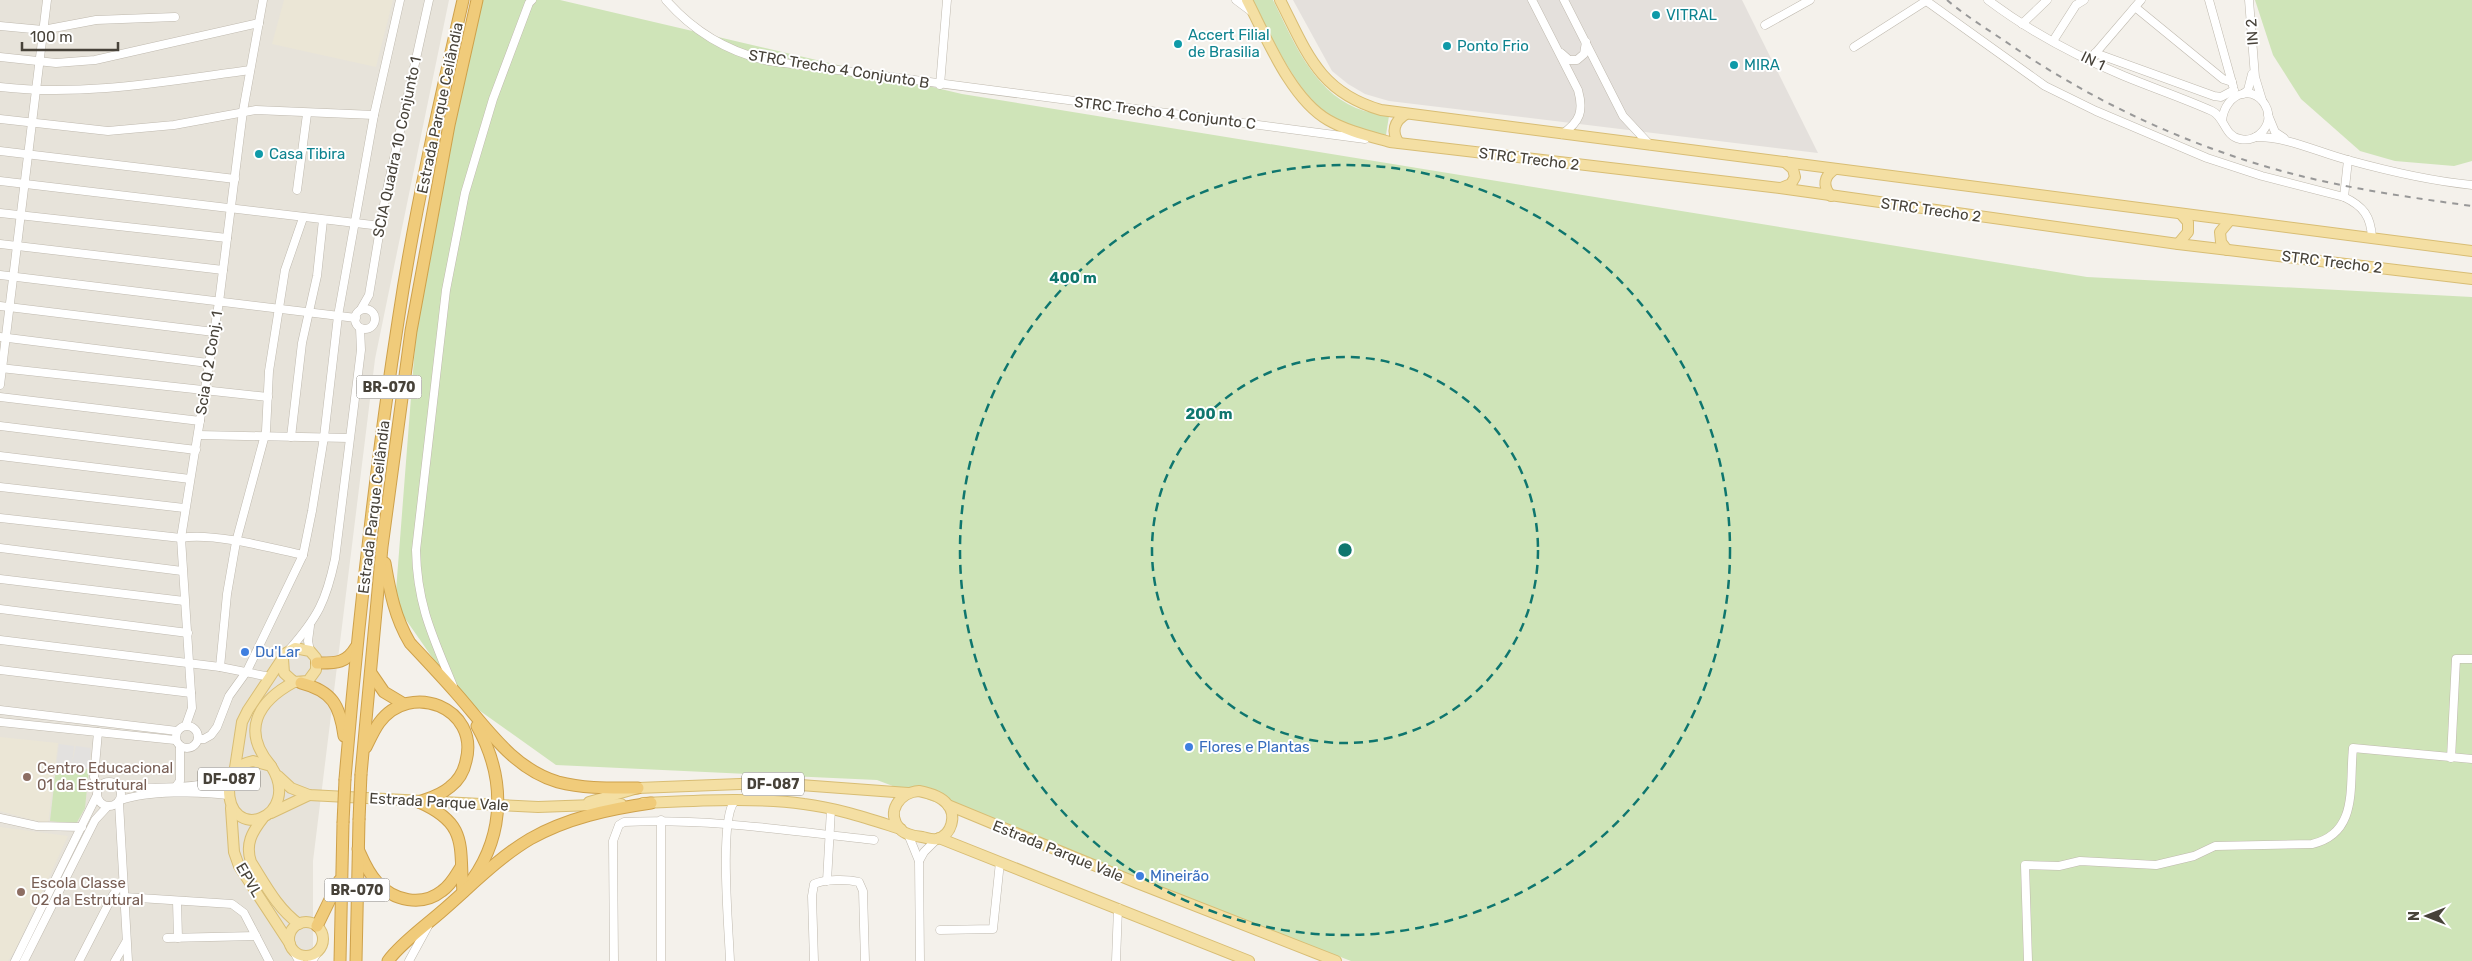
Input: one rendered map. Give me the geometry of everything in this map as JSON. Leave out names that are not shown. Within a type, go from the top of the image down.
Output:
[{"type":"highway","name":"Estrada Parque Ceilândia","points":[[340,961],[345,779],[357,646],[399,314],[434,126],[463,0]]},
{"type":"highway","name":"Estrada Parque Ceilândia","points":[[356,961],[362,755],[382,547],[411,330],[449,125],[477,0]]},
{"type":"highway","points":[[382,547],[390,594],[399,624],[410,643],[456,693],[497,742],[513,757],[532,770],[556,782],[579,787],[638,788]]},
{"type":"highway","points":[[317,663],[340,663],[349,658],[357,646]]},
{"type":"highway","points":[[371,673],[384,692],[404,704]]},
{"type":"highway","points":[[297,683],[320,689],[332,698],[338,707],[347,756]]},
{"type":"highway","points":[[456,693],[487,746],[498,784],[500,805],[490,848],[481,868],[463,892]]},
{"type":"highway","points":[[362,755],[379,722],[386,715],[404,704],[427,702],[446,708],[460,722],[468,743],[468,753],[459,778],[452,787],[439,795],[419,802]]},
{"type":"highway","points":[[419,802],[434,809],[449,821],[458,834],[462,851],[463,892]]},
{"type":"highway","points":[[388,961],[463,892],[511,852],[540,834],[576,819],[615,808],[651,803]]},
{"type":"highway","points":[[358,849],[376,882],[394,895],[412,901],[432,898],[444,890],[461,867]]},
{"type":"highway","points":[[317,926],[342,874]]},
{"type":"main road","name":"STRC Trecho 2","points":[[1248,0],[1290,81],[1305,101],[1326,119],[1345,129],[1394,143],[1780,188],[2178,244],[2472,280]]},
{"type":"main road","name":"STRC Trecho 2","points":[[1280,0],[1309,56],[1328,82],[1344,95],[1362,105],[1406,114],[2472,251]]},
{"type":"main road","points":[[1394,143],[1396,138],[1394,127],[1397,121],[1406,114]]},
{"type":"main road","points":[[1780,188],[1788,187],[1795,177],[1791,166],[1784,162]]},
{"type":"main road","points":[[1831,196],[1825,185],[1826,178],[1835,169]]},
{"type":"main road","points":[[2178,244],[2188,232],[2188,222],[2182,215]]},
{"type":"main road","points":[[2227,250],[2220,242],[2220,232],[2230,220]]},
{"type":"main road","points":[[235,768],[242,722],[270,677],[284,656],[295,648],[310,651],[317,663],[313,676],[277,691],[261,709],[256,719],[256,742],[261,754],[272,766]]},
{"type":"main road","points":[[284,656],[284,673],[297,683]]},
{"type":"main road","name":"DF-087","points":[[254,761],[272,766],[278,776],[281,793],[266,816],[249,820],[235,814],[231,808],[228,795],[229,778],[235,768],[240,764],[254,761]]},
{"type":"main road","name":"Estrada Parque Vale","points":[[278,776],[291,788],[309,795],[419,802],[570,807],[651,803],[730,805],[786,802],[831,809],[904,832]]},
{"type":"main road","name":"Estrada Parque Vale","points":[[570,807],[638,788],[769,784],[908,793]]},
{"type":"main road","name":"DF-087","points":[[908,793],[926,792],[948,804]]},
{"type":"main road","points":[[904,832],[896,820],[894,810],[898,802],[908,793]]},
{"type":"main road","name":"Estrada Parque Vale","points":[[266,816],[309,795]]},
{"type":"main road","points":[[938,839],[947,832],[952,822],[952,812],[948,804]]},
{"type":"main road","name":"Estrada Parque Vale","points":[[948,804],[1137,883],[1336,961]]},
{"type":"main road","name":"EPVL","points":[[231,808],[234,852],[239,866],[292,947]]},
{"type":"main road","name":"EPVL","points":[[266,816],[251,833],[249,848],[251,862],[275,900],[288,916],[299,924]]},
{"type":"main road","name":"DF-087","points":[[904,832],[938,839]]},
{"type":"main road","name":"Estrada Parque Vale","points":[[938,839],[1249,961]]},
{"type":"main road","points":[[307,922],[317,926],[324,940],[314,957],[307,957],[292,947],[291,931],[299,924],[307,922]]},
{"type":"street","points":[[0,385],[3,337],[15,277],[47,0]]},
{"type":"street","name":"Scia Q 2 Conj. 1","points":[[186,726],[192,708],[182,571],[181,538],[184,508],[196,450],[208,363],[219,302],[243,112],[263,0]]},
{"type":"street","points":[[198,739],[204,739],[211,735],[217,727],[229,696],[247,671],[303,555],[324,437],[338,316],[374,115],[400,0]]},
{"type":"street","name":"SCIA Quadra 10 Conjunto 1","points":[[361,309],[369,295],[381,226],[429,0]]},
{"type":"street","name":"STRC Trecho 4 Conjunto B","points":[[666,0],[680,16],[704,34],[748,56],[940,85]]},
{"type":"street","points":[[940,85],[947,0]]},
{"type":"street","points":[[1236,0],[1254,13]]},
{"type":"street","points":[[1532,0],[1558,50],[1581,102],[1578,121],[1562,134]]},
{"type":"street","points":[[1564,0],[1623,116],[1650,145]]},
{"type":"street","points":[[1765,25],[1810,0]]},
{"type":"street","points":[[1854,47],[1925,0],[2041,83],[2096,111],[2208,158],[2262,176],[2344,197],[2363,208],[2370,220],[2372,238]]},
{"type":"street","name":"IN 1","points":[[1988,0],[2022,24],[2053,41],[2090,60],[2215,112],[2222,121]]},
{"type":"street","points":[[2022,24],[2046,0]]},
{"type":"street","points":[[2053,41],[2076,5],[2084,0]]},
{"type":"street","points":[[2090,60],[2141,0]]},
{"type":"street","points":[[2209,0],[2236,95]]},
{"type":"street","name":"IN 2","points":[[2249,0],[2256,87],[2262,100]]},
{"type":"street","points":[[456,693],[429,629],[421,602],[417,578],[416,550],[446,290],[465,193],[493,99],[530,1]]},
{"type":"street","points":[[2135,7],[2223,80],[2232,82]]},
{"type":"street","points":[[0,26],[43,30],[96,20],[175,17]]},
{"type":"street","points":[[0,56],[56,64],[96,60],[259,23]]},
{"type":"street","points":[[1558,50],[1566,58],[1576,60],[1584,54],[1586,42]]},
{"type":"street","points":[[2096,53],[2214,96],[2254,95],[2262,100],[2275,132],[2287,140]]},
{"type":"street","points":[[2205,108],[2218,106],[2249,85],[2254,64]]},
{"type":"street","points":[[0,87],[37,92],[140,84],[250,70]]},
{"type":"street","name":"STRC Trecho 4 Conjunto C","points":[[940,85],[1394,143]]},
{"type":"street","points":[[2236,95],[2223,109],[2222,121],[2229,134],[2235,138],[2249,140],[2256,137],[2266,127],[2268,114]]},
{"type":"street","points":[[0,119],[100,130],[136,130],[243,112],[374,115]]},
{"type":"street","points":[[297,190],[307,114]]},
{"type":"street","points":[[2256,137],[2275,137],[2348,160],[2410,175],[2472,185]]},
{"type":"street","points":[[0,150],[235,179]]},
{"type":"street","points":[[2344,197],[2348,160]]},
{"type":"street","points":[[0,182],[381,226]]},
{"type":"street","points":[[0,213],[227,238]]},
{"type":"street","points":[[220,667],[227,594],[236,542],[266,432],[269,371],[285,270],[304,218]]},
{"type":"street","points":[[291,436],[302,343],[317,276],[323,220]]},
{"type":"street","points":[[0,244],[223,270]]},
{"type":"street","points":[[0,275],[356,318]]},
{"type":"street","name":"SCIA Quadra 10 Conjunto 1","points":[[369,295],[372,311]]},
{"type":"street","points":[[0,306],[214,332]]},
{"type":"street","points":[[356,318],[361,309],[366,308],[372,311],[374,321],[361,350]]},
{"type":"street","points":[[284,656],[310,626],[323,605],[335,559],[361,350],[360,328],[356,318]]},
{"type":"street","points":[[360,328],[365,330],[370,327]]},
{"type":"street","points":[[3,337],[208,363]]},
{"type":"street","points":[[1,368],[268,397]]},
{"type":"street","points":[[0,397],[200,420]]},
{"type":"street","points":[[0,426],[196,450]]},
{"type":"street","points":[[198,435],[264,438],[291,436],[349,438]]},
{"type":"street","points":[[0,456],[190,480]]},
{"type":"street","points":[[0,487],[184,508]]},
{"type":"street","points":[[0,518],[181,538],[190,536],[236,542],[303,555]]},
{"type":"street","points":[[0,548],[182,571]]},
{"type":"street","points":[[0,579],[184,601]]},
{"type":"street","points":[[0,609],[188,633]]},
{"type":"street","points":[[310,626],[308,641],[310,651]]},
{"type":"street","points":[[0,640],[220,667],[270,677]]},
{"type":"street","points":[[2452,758],[2456,659],[2472,659]]},
{"type":"street","points":[[0,670],[191,694]]},
{"type":"street","points":[[0,710],[177,730],[186,726],[197,731],[198,739],[194,747],[98,732],[0,722]]},
{"type":"street","points":[[177,730],[184,781],[188,785]]},
{"type":"street","points":[[98,732],[94,777],[102,804],[115,804],[133,796],[210,793],[228,795]]},
{"type":"street","points":[[177,785],[180,781],[180,745]]},
{"type":"street","points":[[2028,961],[2026,865],[2059,866],[2080,861],[2156,865],[2194,856],[2215,846],[2312,844],[2325,841],[2336,833],[2348,813],[2353,748],[2472,759]]},
{"type":"street","points":[[15,961],[82,828],[97,791],[108,781],[119,786],[135,787],[214,783],[229,778]]},
{"type":"street","points":[[24,961],[95,820],[115,804],[122,795],[119,786]]},
{"type":"street","points":[[115,804],[120,822],[128,961]]},
{"type":"street","points":[[730,805],[726,843],[730,961]]},
{"type":"street","points":[[826,881],[831,809]]},
{"type":"street","points":[[0,818],[37,826],[82,828]]},
{"type":"street","points":[[659,821],[657,847],[660,862],[661,961]]},
{"type":"street","points":[[614,961],[613,841],[619,825],[624,822],[659,821],[728,824],[874,840]]},
{"type":"street","points":[[904,832],[919,861],[920,961]]},
{"type":"street","points":[[919,861],[924,852],[938,839]]},
{"type":"street","points":[[940,930],[993,929],[1000,862]]},
{"type":"street","points":[[79,961],[113,895],[123,881]]},
{"type":"street","points":[[814,961],[812,888],[817,882],[826,881],[856,881],[862,885],[865,961]]},
{"type":"street","points":[[124,897],[232,904],[244,914],[269,961]]},
{"type":"street","points":[[177,901],[178,938]]},
{"type":"street","points":[[1116,961],[1118,908]]},
{"type":"street","points":[[409,961],[433,919]]},
{"type":"street","points":[[168,938],[256,936]]},
{"type":"street","points":[[115,961],[127,940]]},
{"type":"street","name":"EPVL","points":[[292,947],[298,961]]},
{"type":"shaded area","points":[[0,0],[449,0],[375,359],[313,861],[313,961],[0,961]]},
{"type":"shaded area","points":[[284,0],[393,0],[376,67],[272,44]]},
{"type":"shaded area","points":[[1293,0],[1742,0],[1818,153],[1389,101],[1365,94],[1348,84],[1332,71]]},
{"type":"shaded area","name":"Centro Educacional 01 da Estrutural","points":[[0,737],[58,743],[48,824],[0,811]]},
{"type":"shaded area","points":[[59,744],[74,746],[72,763],[76,746],[91,748],[89,769],[56,767]]},
{"type":"shaded area","name":"Escola Classe 02 da Estrutural","points":[[0,827],[68,836],[16,949],[8,961],[0,961]]},
{"type":"green space","points":[[471,0],[560,0],[962,94],[2087,277],[2472,297],[2472,961],[1351,961],[877,780],[556,765],[459,696],[395,604],[420,281]]},
{"type":"green space","points":[[1253,0],[1273,0],[1305,62],[1327,89],[1341,100],[1356,108],[1389,116],[1386,135],[1349,126],[1332,117],[1317,105],[1291,72]]},
{"type":"green space","points":[[2255,0],[2472,0],[2472,161],[2454,166],[2395,161],[2360,151],[2301,99],[2273,55]]},
{"type":"green space","points":[[67,766],[89,769],[85,808],[76,824],[50,821],[56,768],[66,769]]},
{"type":"railway","points":[[1947,0],[2015,48],[2082,89],[2189,140],[2263,166],[2322,181],[2472,206]]},
{"type":"place","name":"VITRAL","points":[[1656,15]]},
{"type":"place","name":"Accert Filial de Brasilia","points":[[1178,44]]},
{"type":"place","name":"Ponto Frio","points":[[1447,46]]},
{"type":"place","name":"MIRA","points":[[1734,65]]},
{"type":"place","name":"Casa Tibira","points":[[259,154]]},
{"type":"place","name":"Du'Lar","points":[[245,652]]},
{"type":"place","name":"Flores e Plantas","points":[[1189,747]]},
{"type":"place","name":"Centro Educacional 01 da Estrutural","points":[[27,777]]},
{"type":"place","name":"Mineirão","points":[[1140,876]]},
{"type":"place","name":"Escola Classe 02 da Estrutural","points":[[21,892]]}]
